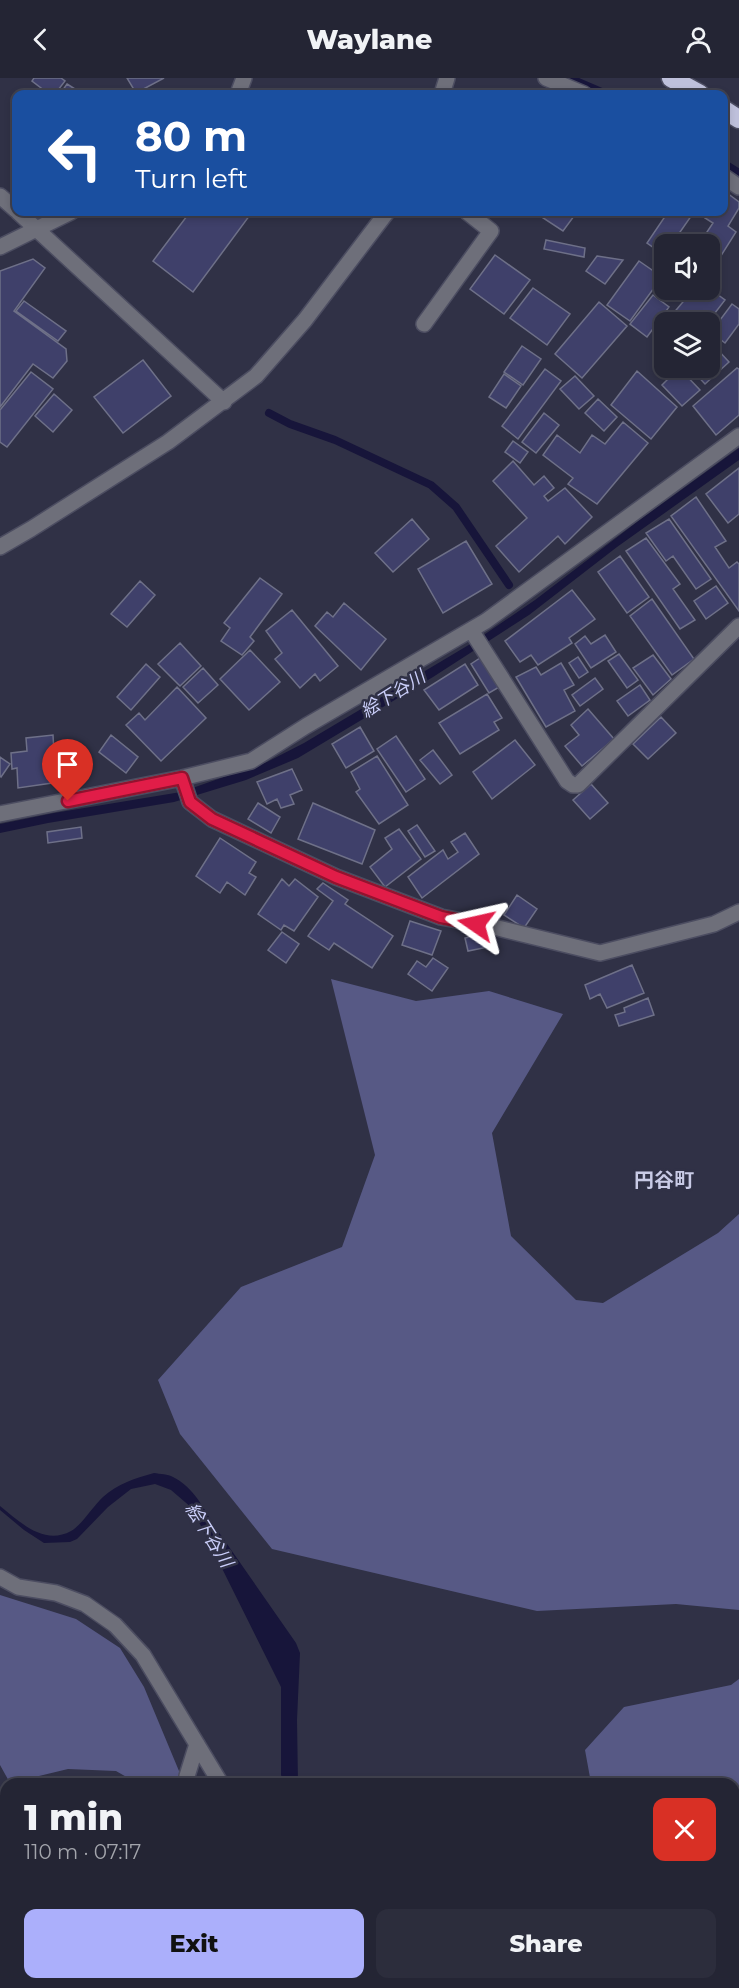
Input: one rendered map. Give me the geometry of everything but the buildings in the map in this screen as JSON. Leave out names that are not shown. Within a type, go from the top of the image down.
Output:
[{"type":"highway","points":[[671,78],[693,90]]},
{"type":"street","points":[[546,78],[574,90]]},
{"type":"street","points":[[0,196],[12,207]]},
{"type":"street","points":[[23,216],[224,402]]},
{"type":"street","points":[[0,247],[62,216]]},
{"type":"street","points":[[0,547],[31,530],[168,442],[256,376],[305,320],[384,216]]},
{"type":"street","points":[[424,324],[491,231],[472,216]]},
{"type":"street","points":[[0,814],[182,778],[251,761],[306,726],[486,621],[738,438]]},
{"type":"street","points":[[471,630],[567,781],[578,785],[739,626]]},
{"type":"street","points":[[182,778],[190,802],[212,819],[336,877],[441,917],[494,927],[600,953],[714,924],[737,915]]},
{"type":"street","points":[[0,1577],[18,1587],[56,1593],[85,1604],[116,1625],[143,1655],[219,1778]]},
{"type":"street","points":[[188,1778],[197,1744]]},
{"type":"shaded area","points":[[331,979],[416,1001],[489,991],[563,1014],[492,1133],[511,1236],[576,1300],[603,1303],[718,1233],[739,1214],[739,1610],[676,1604],[537,1611],[272,1549],[180,1434],[158,1380],[241,1287],[342,1247],[375,1155]]},
{"type":"shaded area","points":[[0,1595],[76,1619],[120,1648],[144,1687],[182,1778],[128,1778],[116,1771],[68,1769],[31,1778],[7,1778],[0,1765]]},
{"type":"shaded area","points":[[739,1679],[739,1778],[590,1778],[585,1750],[624,1707],[731,1685]]},
{"type":"water","name":"絵下谷川","points":[[739,448],[739,460],[617,547],[529,615],[433,677],[298,758],[246,780],[174,802],[0,833],[0,824],[181,792],[267,762],[304,743],[472,643],[535,600]]},
{"type":"water","name":"絵下谷川","points":[[154,1473],[173,1477],[185,1485],[204,1508],[296,1643],[300,1653],[297,1720],[298,1778],[282,1778],[281,1775],[281,1687],[192,1508],[171,1490],[155,1484],[131,1489],[108,1507],[77,1539],[70,1542],[44,1543],[0,1510],[0,1506],[24,1525],[42,1534],[61,1535],[75,1528],[108,1492],[134,1479]]},
{"type":"waterway","points":[[569,78],[597,90]]},
{"type":"waterway","points":[[728,166],[739,173]]},
{"type":"waterway","points":[[269,413],[290,424],[335,440],[431,485],[456,507],[509,585]]},
{"type":"district","name":"円谷町","points":[[664,1180]]},
{"type":"route","points":[[68,801],[182,778],[190,802],[212,819],[336,877],[441,917],[476,924]]}]
